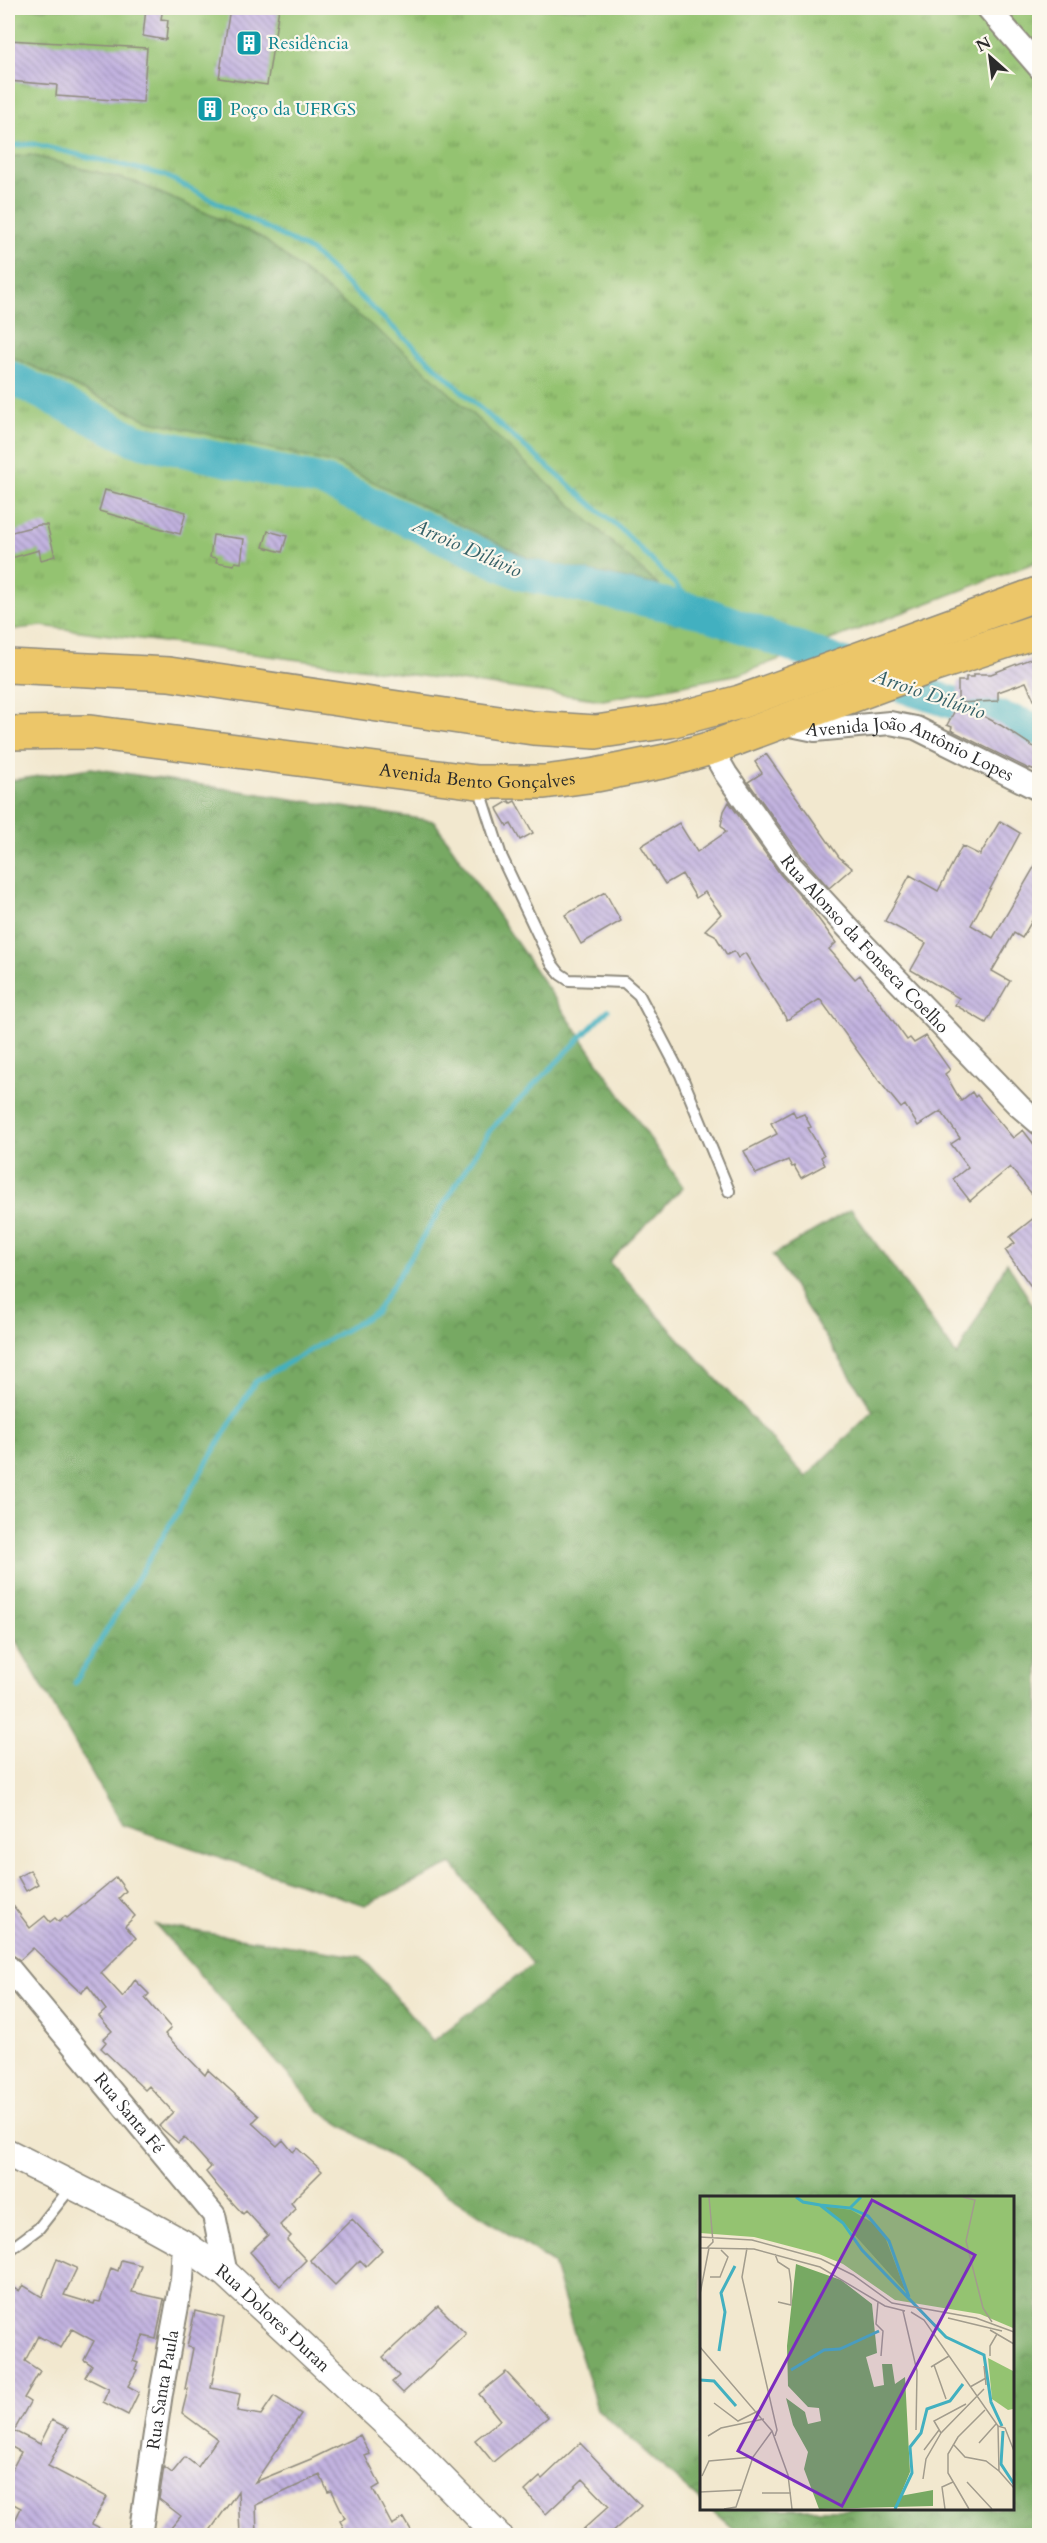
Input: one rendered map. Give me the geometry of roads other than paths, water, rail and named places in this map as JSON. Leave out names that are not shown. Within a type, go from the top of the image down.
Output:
[{"type":"main road","points":[[8,666],[169,674],[533,728],[596,732],[670,722],[740,702],[1040,593]]},
{"type":"main road","name":"Avenida Bento Gonçalves","points":[[8,733],[90,732],[477,782],[544,782],[596,775],[666,761],[711,748],[932,666],[1040,630]]},
{"type":"street","points":[[988,8],[1040,68]]},
{"type":"street","name":"Avenida João Antônio Lopes","points":[[777,722],[815,730],[890,723],[916,728],[1040,790]]},
{"type":"street","name":"Rua Alonso da Fonseca Coelho","points":[[711,748],[726,774],[791,866],[869,951],[1019,1106],[1040,1124]]},
{"type":"street","name":"Rua Santa Fé","points":[[8,1967],[214,2215],[226,2274]]},
{"type":"street","name":"Rua Dolores Duran","points":[[8,2153],[74,2184],[184,2244],[226,2274],[402,2438],[498,2535]]},
{"type":"street","name":"Rua Santa Paula","points":[[138,2534],[182,2279],[184,2244]]},
{"type":"lane","points":[[477,782],[501,856],[552,964],[569,980],[624,982],[639,995],[681,1075],[729,1191]]},
{"type":"lane","points":[[8,2251],[39,2228],[74,2184]]},
{"type":"waterway","points":[[8,146],[33,144],[164,175],[311,251],[482,410],[626,534],[702,612]]},
{"type":"waterway","name":"Arroio Dilúvio","points":[[8,376],[135,440],[326,482],[522,574],[702,612],[913,690],[1040,730]]},
{"type":"waterway","points":[[75,1683],[255,1382],[376,1312],[491,1129],[608,1010]]},
{"type":"place","name":"Residência","points":[[249,43]]},
{"type":"place","name":"Poço da UFRGS","points":[[210,109]]}]
